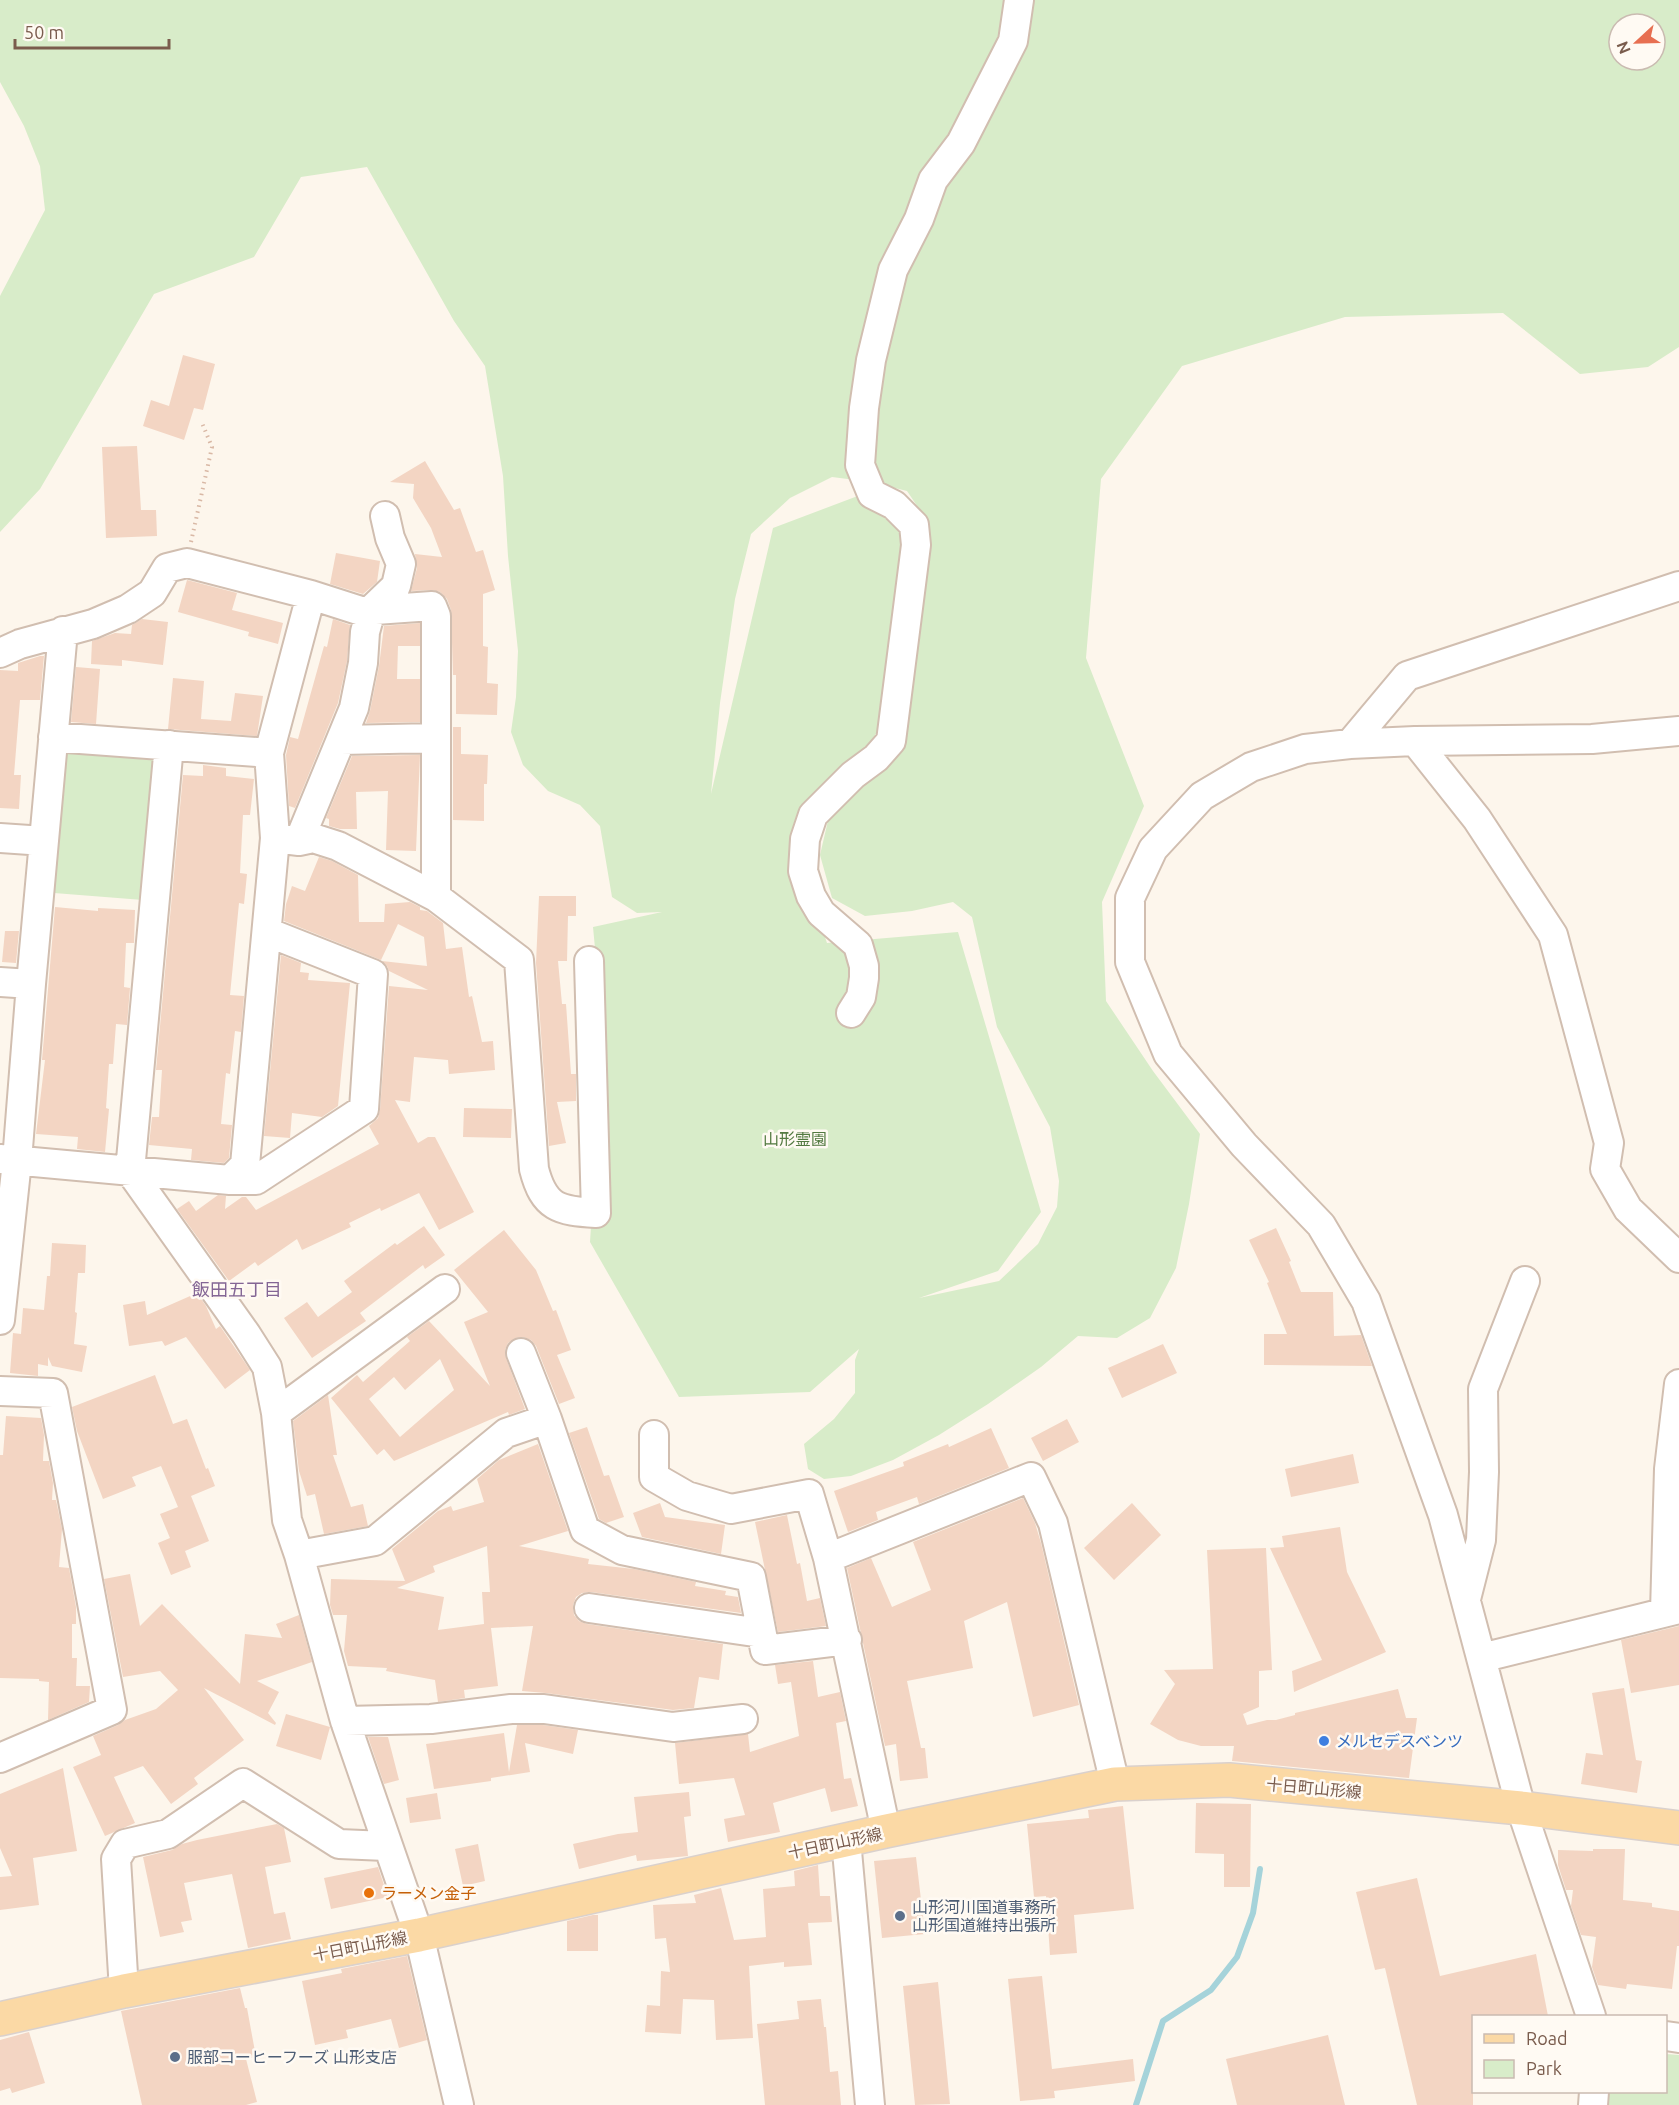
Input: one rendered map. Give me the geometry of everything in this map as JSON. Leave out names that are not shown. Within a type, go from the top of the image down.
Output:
[{"type":"main road","name":"十日町山形線","points":[[0,2019],[124,1991],[419,1935],[886,1831],[1116,1784],[1229,1780],[1521,1808],[1679,1828]]},
{"type":"street","points":[[851,1013],[861,997],[864,978],[864,966],[858,945],[821,913],[811,896],[802,872],[805,839],[813,815],[853,774],[876,758],[891,741],[916,545],[914,525],[894,505],[872,494],[860,465],[871,360],[893,270],[919,219],[933,180],[961,143],[1013,41],[1019,0]]},
{"type":"street","points":[[230,1180],[245,1165],[267,932],[287,839],[341,740],[354,708],[363,663],[365,632],[371,610],[396,586],[401,564],[390,537],[385,516]]},
{"type":"street","points":[[0,652],[63,631],[93,624],[128,609],[152,593],[167,568],[187,563],[311,595],[361,611],[432,606],[436,616],[436,897]]},
{"type":"street","points":[[1350,744],[1407,676],[1679,586]]},
{"type":"street","points":[[287,839],[269,753],[311,595]]},
{"type":"street","points":[[0,1320],[9,1160],[31,984],[63,631]]},
{"type":"street","points":[[1591,2015],[1521,1808],[1443,1515],[1366,1301],[1321,1225],[1244,1146],[1168,1054],[1130,963],[1130,898],[1153,849],[1202,796],[1251,767],[1305,749],[1415,741],[1592,739],[1679,731]]},
{"type":"street","points":[[54,737],[269,753]]},
{"type":"street","points":[[341,740],[436,738]]},
{"type":"street","points":[[1415,741],[1477,819],[1553,935],[1609,1143],[1605,1169],[1628,1209],[1679,1258]]},
{"type":"street","points":[[169,745],[130,1171],[267,1367],[276,1413],[287,1520],[299,1555],[345,1721],[419,1935],[459,2105]]},
{"type":"street","points":[[0,838],[44,841]]},
{"type":"street","points":[[287,839],[313,838],[338,846],[436,897],[519,960],[534,1169],[538,1184],[549,1202],[569,1211],[596,1213],[589,961]]},
{"type":"street","points":[[9,1160],[230,1180],[256,1180],[364,1109],[373,974],[267,932]]},
{"type":"street","points":[[0,982],[31,984]]},
{"type":"street","points":[[1466,1602],[1481,1539],[1484,1472],[1482,1389],[1525,1281]]},
{"type":"street","points":[[276,1413],[445,1289]]},
{"type":"street","points":[[521,1353],[547,1419],[585,1530],[622,1550],[752,1577],[765,1650],[847,1640]]},
{"type":"street","points":[[0,1390],[53,1393],[112,1710],[0,1758]]},
{"type":"street","points":[[1481,1658],[1672,1610],[1669,1469],[1678,1392]]},
{"type":"street","points":[[299,1555],[375,1541],[506,1433],[547,1419]]},
{"type":"street","points":[[654,1435],[654,1477],[687,1496],[731,1509],[809,1494],[828,1558],[847,1640],[886,1831]]},
{"type":"street","points":[[828,1558],[1031,1477],[1053,1523],[1116,1784]]},
{"type":"street","points":[[589,1608],[761,1634]]},
{"type":"street","points":[[345,1721],[431,1719],[511,1709],[543,1709],[673,1727],[743,1719]]},
{"type":"street","points":[[124,1991],[116,1859],[125,1844],[168,1834],[243,1783],[339,1844],[387,1846]]},
{"type":"street","points":[[846,1840],[870,2105]]},
{"type":"path","points":[[187,563],[212,447],[202,423]]},
{"type":"green space","name":"山形霊園","points":[[0,0],[1679,0],[1679,347],[1648,367],[1580,374],[1503,313],[1345,317],[1182,366],[1101,479],[1086,658],[1144,806],[1102,902],[1106,1001],[1153,1071],[1200,1134],[1176,1268],[1150,1318],[1117,1338],[1078,1336],[1041,1367],[939,1435],[893,1460],[851,1476],[824,1479],[808,1469],[804,1444],[834,1419],[855,1393],[855,1360],[859,1349],[810,1392],[679,1397],[590,1242],[603,1033],[593,927],[662,912],[637,913],[612,897],[600,826],[580,805],[548,791],[523,765],[511,732],[516,697],[518,651],[508,556],[503,476],[485,366],[454,321],[367,167],[301,177],[254,257],[154,294],[40,489],[0,532],[0,296],[45,210],[40,166],[24,126],[0,82]],"holes":[[[832,477],[871,482],[907,491],[930,525],[901,752],[830,812],[820,855],[832,898],[865,916],[912,911],[953,902],[972,917],[997,1027],[1050,1127],[1059,1181],[1057,1207],[1038,1244],[999,1281],[919,1298],[998,1271],[1041,1212],[958,932],[827,943],[795,848],[878,731],[914,525],[863,494],[773,528],[711,794],[720,703],[735,599],[751,534],[790,498]]]},
{"type":"green space","points":[[65,753],[153,760],[143,900],[54,893]]},
{"type":"green space","points":[[1667,2054],[1679,2055],[1679,2105],[1602,2105],[1602,2093],[1667,2093]]},
{"type":"building","points":[[183,355],[215,364],[203,410],[194,408],[184,440],[143,426],[151,400],[169,406]]},
{"type":"building","points":[[137,446],[141,510],[156,510],[157,536],[106,538],[102,447]]},
{"type":"building","points":[[425,461],[454,510],[460,508],[476,552],[483,550],[495,590],[483,594],[483,646],[488,647],[487,683],[498,684],[497,715],[456,714],[456,675],[453,675],[451,610],[447,599],[440,592],[431,590],[411,591],[417,568],[415,554],[442,557],[431,528],[413,498],[414,484],[390,482]]},
{"type":"building","points":[[336,553],[380,561],[377,582],[363,594],[330,584]]},
{"type":"building","points":[[187,580],[237,593],[232,610],[283,623],[278,644],[248,636],[249,632],[178,612]]},
{"type":"building","points":[[142,619],[168,622],[163,665],[122,660],[122,666],[91,664],[92,641],[115,633],[131,634],[132,625]]},
{"type":"building","points":[[333,619],[350,625],[347,661],[338,703],[295,808],[289,806],[286,755],[290,737],[298,739],[324,646],[327,647]]},
{"type":"building","points":[[420,623],[420,646],[398,646],[397,679],[420,679],[420,722],[366,723],[379,666],[384,626]]},
{"type":"building","points":[[44,656],[40,700],[20,700],[14,775],[21,775],[19,809],[0,808],[0,670],[18,671],[18,663]]},
{"type":"building","points":[[76,667],[100,669],[96,724],[71,722]]},
{"type":"building","points":[[173,678],[204,681],[201,719],[231,721],[235,693],[263,696],[257,736],[168,729]]},
{"type":"building","points":[[453,727],[461,727],[461,754],[488,755],[487,784],[484,784],[484,821],[453,820]]},
{"type":"building","points":[[420,755],[416,851],[386,850],[388,791],[356,792],[357,829],[340,829],[329,826],[329,819],[326,818],[352,756]]},
{"type":"building","points":[[203,765],[226,768],[226,776],[254,779],[250,815],[243,815],[240,873],[247,874],[244,904],[239,903],[230,995],[244,996],[241,1032],[235,1031],[230,1074],[226,1073],[221,1124],[232,1125],[229,1158],[224,1163],[191,1160],[192,1149],[149,1145],[152,1117],[159,1117],[162,1070],[156,1070],[183,775],[203,776]]},
{"type":"building","points":[[319,857],[332,861],[358,875],[359,922],[384,922],[385,904],[410,902],[443,923],[446,949],[462,947],[469,997],[472,996],[482,1042],[493,1041],[495,1070],[449,1074],[448,1060],[414,1057],[410,1102],[395,1100],[418,1143],[428,1137],[435,1137],[474,1212],[439,1230],[419,1193],[349,1223],[351,1227],[302,1250],[297,1239],[258,1266],[255,1262],[229,1281],[177,1209],[189,1201],[196,1211],[218,1195],[226,1196],[225,1209],[242,1197],[246,1197],[256,1210],[379,1144],[369,1126],[378,1118],[380,1110],[389,986],[428,990],[389,971],[382,961],[427,966],[424,937],[398,924],[381,960],[284,921],[286,904],[292,886],[305,891]]},
{"type":"building","points":[[539,896],[576,896],[576,916],[568,916],[567,961],[558,961],[562,1004],[566,1004],[571,1074],[576,1074],[576,1101],[557,1102],[566,1143],[549,1146],[536,963]]},
{"type":"building","points":[[55,907],[98,911],[98,908],[135,910],[134,943],[126,943],[124,987],[130,988],[127,1025],[116,1024],[113,1064],[109,1064],[106,1108],[109,1109],[105,1152],[77,1149],[78,1137],[36,1134],[45,1060],[42,1060]]},
{"type":"building","points":[[5,931],[19,931],[16,963],[2,962]]},
{"type":"building","points":[[281,955],[301,963],[300,972],[309,973],[308,980],[350,983],[338,1106],[322,1117],[292,1113],[290,1138],[264,1136]]},
{"type":"building","points":[[464,1108],[512,1109],[511,1138],[463,1137]]},
{"type":"building","points":[[424,1226],[445,1255],[425,1269],[423,1265],[360,1313],[366,1321],[312,1358],[284,1318],[307,1302],[318,1317],[352,1292],[344,1281],[395,1243],[397,1245]]},
{"type":"building","points":[[1276,1228],[1291,1261],[1289,1262],[1301,1292],[1333,1292],[1334,1336],[1361,1335],[1372,1366],[1264,1365],[1264,1334],[1287,1334],[1267,1283],[1269,1282],[1249,1240]]},
{"type":"building","points":[[504,1230],[536,1270],[553,1311],[556,1310],[571,1350],[557,1355],[575,1398],[559,1404],[536,1346],[531,1340],[523,1337],[516,1338],[508,1343],[505,1350],[506,1358],[525,1409],[509,1415],[508,1412],[394,1461],[384,1449],[377,1455],[331,1398],[357,1375],[363,1382],[410,1341],[407,1337],[429,1321],[490,1386],[464,1322],[488,1312],[454,1270]],"holes":[[[440,1359],[454,1390],[400,1437],[369,1399],[394,1377],[405,1390]]]},
{"type":"building","points":[[52,1243],[86,1245],[85,1273],[78,1273],[75,1312],[77,1313],[74,1344],[87,1346],[82,1372],[52,1366],[48,1357],[48,1366],[38,1364],[38,1376],[10,1373],[13,1333],[21,1334],[23,1308],[44,1310],[47,1276],[50,1276]]},
{"type":"building","points":[[197,1293],[206,1306],[216,1329],[220,1326],[250,1370],[225,1389],[186,1337],[165,1346],[162,1341],[129,1346],[123,1305],[145,1301],[147,1315]]},
{"type":"building","points":[[1163,1344],[1177,1373],[1122,1398],[1108,1368]]},
{"type":"building","points":[[155,1375],[173,1424],[187,1419],[215,1486],[191,1496],[209,1541],[185,1551],[191,1567],[171,1575],[158,1543],[170,1538],[160,1514],[178,1507],[161,1466],[132,1477],[136,1486],[103,1499],[77,1431],[72,1407]]},
{"type":"building","points":[[328,1395],[337,1455],[333,1455],[351,1507],[363,1504],[368,1526],[324,1534],[315,1494],[307,1496],[299,1471],[293,1421]]},
{"type":"building","points":[[6,1416],[41,1418],[44,1435],[43,1461],[49,1461],[53,1483],[52,1500],[56,1500],[62,1529],[59,1567],[69,1568],[76,1607],[76,1624],[72,1624],[72,1658],[77,1658],[76,1686],[90,1686],[89,1702],[48,1720],[49,1682],[39,1681],[39,1679],[0,1678],[0,1455],[3,1455]]},
{"type":"building","points":[[1067,1419],[1079,1442],[1043,1461],[1031,1438]]},
{"type":"building","points":[[587,1427],[604,1476],[609,1475],[624,1517],[606,1523],[599,1519],[569,1433]]},
{"type":"building","points":[[991,1428],[1009,1468],[919,1504],[917,1497],[876,1512],[878,1520],[848,1532],[834,1491],[904,1466],[903,1462],[948,1444],[949,1447]]},
{"type":"building","points":[[538,1444],[568,1531],[519,1546],[589,1559],[588,1564],[634,1569],[696,1582],[695,1586],[726,1591],[725,1595],[738,1597],[741,1613],[591,1592],[582,1593],[576,1597],[573,1605],[574,1615],[579,1621],[587,1624],[723,1644],[719,1680],[699,1677],[694,1708],[673,1710],[522,1691],[533,1626],[491,1628],[498,1686],[464,1690],[465,1698],[438,1702],[435,1680],[386,1671],[387,1668],[348,1666],[344,1651],[347,1615],[333,1615],[330,1605],[331,1579],[405,1581],[392,1549],[438,1511],[451,1506],[453,1511],[484,1502],[477,1479],[499,1460]],"holes":[[[487,1546],[490,1592],[482,1592],[484,1624],[438,1630],[444,1597],[397,1588],[435,1572],[433,1566]]]},
{"type":"building","points":[[1353,1454],[1359,1483],[1291,1497],[1285,1469]]},
{"type":"building","points":[[1023,1498],[1035,1523],[1041,1543],[1079,1705],[1033,1717],[1007,1602],[964,1621],[973,1668],[907,1681],[921,1748],[925,1748],[928,1778],[900,1781],[896,1744],[885,1746],[847,1568],[871,1558],[892,1607],[931,1590],[913,1542]]},
{"type":"building","points":[[660,1503],[665,1517],[725,1525],[721,1554],[642,1537],[633,1513]]},
{"type":"building","points":[[1132,1503],[1161,1535],[1114,1580],[1084,1548]]},
{"type":"building","points":[[787,1515],[807,1601],[820,1598],[826,1626],[778,1632],[755,1522]]},
{"type":"building","points":[[1340,1527],[1347,1572],[1386,1652],[1294,1692],[1292,1671],[1322,1660],[1270,1548],[1284,1547],[1282,1536]]},
{"type":"building","points":[[1266,1548],[1272,1670],[1259,1671],[1259,1707],[1243,1714],[1247,1725],[1276,1720],[1295,1715],[1295,1713],[1398,1689],[1406,1718],[1417,1718],[1409,1778],[1232,1761],[1234,1746],[1201,1746],[1178,1740],[1150,1724],[1175,1684],[1164,1670],[1213,1669],[1207,1550]]},
{"type":"building","points":[[130,1574],[140,1626],[162,1604],[240,1684],[245,1634],[282,1638],[276,1624],[299,1615],[312,1662],[257,1681],[279,1692],[268,1713],[276,1723],[275,1725],[204,1688],[244,1740],[194,1778],[198,1784],[171,1804],[143,1766],[114,1777],[135,1823],[105,1836],[73,1767],[101,1755],[93,1736],[125,1720],[156,1709],[178,1690],[160,1671],[123,1677],[104,1579]]},
{"type":"building","points":[[1679,1626],[1679,1685],[1631,1693],[1621,1640]]},
{"type":"building","points":[[813,1661],[818,1697],[840,1692],[846,1721],[836,1723],[844,1779],[851,1778],[858,1806],[831,1812],[825,1788],[773,1803],[780,1832],[728,1842],[724,1819],[745,1815],[734,1778],[679,1784],[675,1743],[748,1734],[750,1752],[799,1736],[791,1682],[778,1684],[775,1665]]},
{"type":"building","points":[[1624,1688],[1636,1760],[1642,1761],[1637,1793],[1581,1784],[1586,1753],[1603,1755],[1592,1693]]},
{"type":"building","points":[[286,1714],[330,1727],[321,1760],[276,1746]]},
{"type":"building","points":[[517,1725],[543,1725],[578,1730],[573,1754],[525,1743],[530,1772],[491,1778],[491,1781],[434,1789],[426,1744],[504,1733],[509,1772]]},
{"type":"building","points":[[368,1737],[388,1737],[399,1780],[384,1784]]},
{"type":"building","points":[[63,1768],[77,1851],[33,1858],[39,1905],[0,1910],[0,1877],[12,1876],[0,1848],[0,1794]]},
{"type":"building","points":[[689,1792],[691,1816],[684,1817],[688,1856],[637,1861],[636,1855],[579,1869],[573,1844],[638,1832],[634,1797]]},
{"type":"building","points":[[437,1793],[441,1819],[410,1823],[406,1798]]},
{"type":"building","points":[[1196,1803],[1251,1804],[1250,1887],[1224,1887],[1224,1854],[1195,1853]]},
{"type":"building","points":[[1123,1806],[1134,1909],[1074,1915],[1077,1953],[1050,1955],[1046,1896],[1034,1897],[1027,1824],[1089,1818],[1088,1810]]},
{"type":"building","points":[[277,1824],[284,1828],[291,1862],[265,1867],[274,1914],[285,1912],[291,1939],[248,1948],[232,1874],[184,1883],[192,1920],[181,1922],[184,1932],[160,1937],[143,1857],[172,1850],[182,1844],[197,1840]]},
{"type":"building","points":[[478,1844],[485,1881],[463,1886],[455,1849]]},
{"type":"building","points":[[1593,1849],[1625,1849],[1623,1900],[1652,1903],[1652,1907],[1679,1911],[1679,1946],[1677,1946],[1672,1989],[1627,1984],[1626,1989],[1598,1985],[1592,1967],[1596,1937],[1581,1935],[1571,1906],[1573,1890],[1566,1890],[1558,1865],[1558,1850],[1593,1851]]},
{"type":"building","points":[[916,1857],[925,1934],[882,1938],[874,1861]]},
{"type":"building","points":[[818,1865],[820,1896],[830,1896],[832,1922],[808,1923],[812,1965],[784,1967],[784,1962],[749,1966],[753,2038],[716,2040],[714,2000],[683,1999],[681,2034],[645,2032],[647,2005],[660,2006],[661,1971],[670,1972],[666,1938],[655,1939],[653,1905],[696,1903],[694,1895],[721,1888],[734,1940],[766,1937],[763,1889],[795,1886],[794,1871]]},
{"type":"building","points":[[378,1867],[388,1897],[331,1909],[324,1878]]},
{"type":"building","points":[[1417,1878],[1440,1976],[1536,1954],[1548,2015],[1472,2015],[1473,2105],[1417,2105],[1385,1968],[1375,1970],[1356,1892]]},
{"type":"building","points":[[598,1915],[598,1951],[567,1951],[567,1921]]},
{"type":"building","points":[[407,1956],[427,2040],[399,2048],[391,2019],[346,2030],[348,2038],[315,2045],[302,1981],[342,1973],[341,1969]]},
{"type":"building","points":[[1042,1976],[1052,2069],[1133,2059],[1135,2081],[1054,2091],[1055,2098],[1020,2101],[1008,1979]]},
{"type":"building","points":[[938,1982],[950,2104],[915,2105],[903,1986]]},
{"type":"building","name":"服部コーヒーフーズ 山形支店","points":[[240,1988],[245,2008],[247,2008],[256,2057],[246,2059],[257,2102],[246,2105],[142,2105],[121,2011]]},
{"type":"building","points":[[821,1999],[830,2072],[838,2071],[841,2105],[765,2105],[757,2024],[799,2019],[797,2001]]},
{"type":"building","points":[[29,2032],[45,2083],[12,2093],[10,2088],[0,2091],[0,2040]]},
{"type":"building","points":[[1328,2035],[1345,2105],[1237,2105],[1226,2059]]},
{"type":"waterway","points":[[1136,2105],[1163,2021],[1211,1990],[1237,1957],[1253,1913],[1260,1869]]},
{"type":"place","name":"メルセデスベンツ","points":[[1324,1741]]},
{"type":"place","name":"ラーメン金子","points":[[369,1893]]},
{"type":"place","name":"山形河川国道事務所 山形国道維持出張所","points":[[900,1916]]},
{"type":"place","name":"服部コーヒーフーズ 山形支店","points":[[175,2057]]},
{"type":"district","name":"飯田五丁目","points":[[237,1289]]}]
